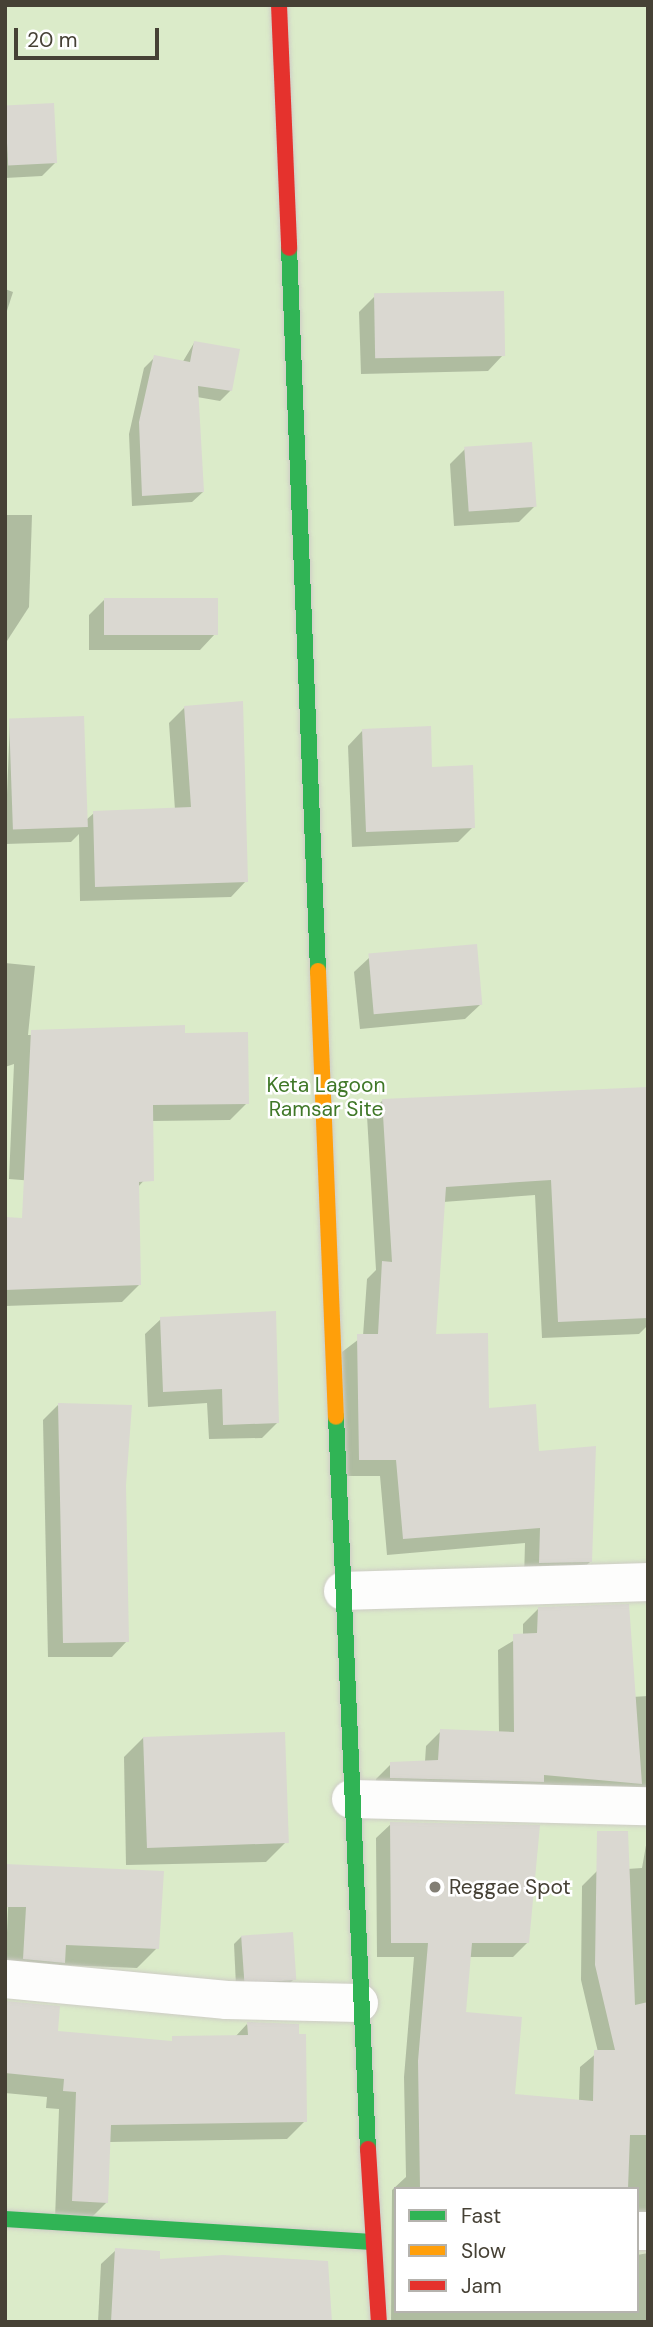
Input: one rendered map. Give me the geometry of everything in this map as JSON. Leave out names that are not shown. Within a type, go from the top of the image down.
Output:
[{"type":"main road","points":[[279,5],[359,2003],[379,2230],[379,2322]]},
{"type":"main road","points":[[5,2219],[379,2230]]},
{"type":"street","points":[[343,1591],[648,1582]]},
{"type":"street","points":[[351,1799],[648,1806]]},
{"type":"street","points":[[5,1979],[227,2000],[359,2003]]},
{"type":"green space","name":"Keta Lagoon Ramsar Site","points":[[5,5],[648,5],[648,2322],[5,2322]]},
{"type":"building","points":[[54,103],[57,163],[8,165],[5,106]]},
{"type":"building","points":[[504,291],[505,356],[375,358],[374,293]]},
{"type":"building","points":[[194,341],[240,349],[232,391],[198,386],[204,492],[142,496],[139,422],[154,355],[190,362]]},
{"type":"building","points":[[532,442],[537,507],[469,512],[464,447]]},
{"type":"building","points":[[104,598],[218,598],[218,635],[104,635]]},
{"type":"building","points":[[243,701],[248,882],[95,887],[93,811],[191,807],[184,706]]},
{"type":"building","points":[[84,716],[88,827],[13,830],[9,719]]},
{"type":"building","points":[[431,726],[432,767],[473,765],[475,828],[366,832],[362,729]]},
{"type":"building","points":[[477,944],[482,1005],[374,1014],[368,953]]},
{"type":"building","points":[[185,1025],[185,1033],[248,1032],[249,1104],[153,1105],[154,1181],[139,1182],[141,1285],[5,1290],[5,1217],[22,1218],[31,1030]]},
{"type":"building","points":[[648,1087],[648,1318],[558,1322],[551,1180],[446,1187],[436,1334],[488,1333],[489,1408],[536,1404],[539,1451],[596,1446],[592,1562],[539,1563],[540,1528],[403,1539],[396,1460],[359,1460],[357,1334],[378,1334],[382,1261],[392,1262],[382,1099]]},
{"type":"building","points":[[276,1311],[279,1423],[223,1425],[222,1389],[163,1392],[160,1317]]},
{"type":"building","points":[[58,1403],[132,1405],[126,1485],[129,1642],[63,1643]]},
{"type":"building","points":[[629,1604],[642,1784],[544,1775],[544,1782],[390,1778],[390,1762],[438,1760],[440,1729],[514,1732],[513,1634],[537,1633],[538,1607]]},
{"type":"building","points":[[285,1732],[289,1843],[147,1848],[143,1737]]},
{"type":"building","points":[[390,1822],[540,1825],[529,1943],[472,1943],[466,2012],[522,2017],[515,2094],[593,2101],[594,2050],[615,2050],[595,1965],[597,1831],[628,1831],[635,2005],[648,2002],[648,2135],[630,2135],[628,2187],[420,2187],[418,2061],[428,1943],[391,1943]]},
{"type":"building","points":[[5,1864],[164,1871],[159,1949],[66,1945],[65,1963],[23,1959],[26,1907],[5,1907]]},
{"type":"building","points":[[293,1932],[296,1980],[244,1984],[241,1936]]},
{"type":"building","points":[[5,2001],[60,2006],[58,2031],[172,2041],[172,2036],[248,2035],[247,2022],[299,2024],[299,2034],[306,2034],[307,2122],[111,2125],[108,2203],[72,2201],[76,2092],[63,2091],[64,2079],[5,2073]]},
{"type":"building","points":[[115,2248],[160,2251],[160,2259],[223,2255],[328,2261],[332,2322],[111,2322]]},
{"type":"traffic: fast","points":[[289,248],[318,971]]},
{"type":"traffic: fast","points":[[336,1417],[368,2149]]},
{"type":"traffic: fast","points":[[5,2219],[372,2242]]},
{"type":"traffic: slow","points":[[318,971],[336,1417]]},
{"type":"traffic: jam","points":[[279,5],[289,248]]},
{"type":"traffic: jam","points":[[368,2149],[379,2322]]},
{"type":"place","name":"Reggae Spot","points":[[435,1887]]}]
